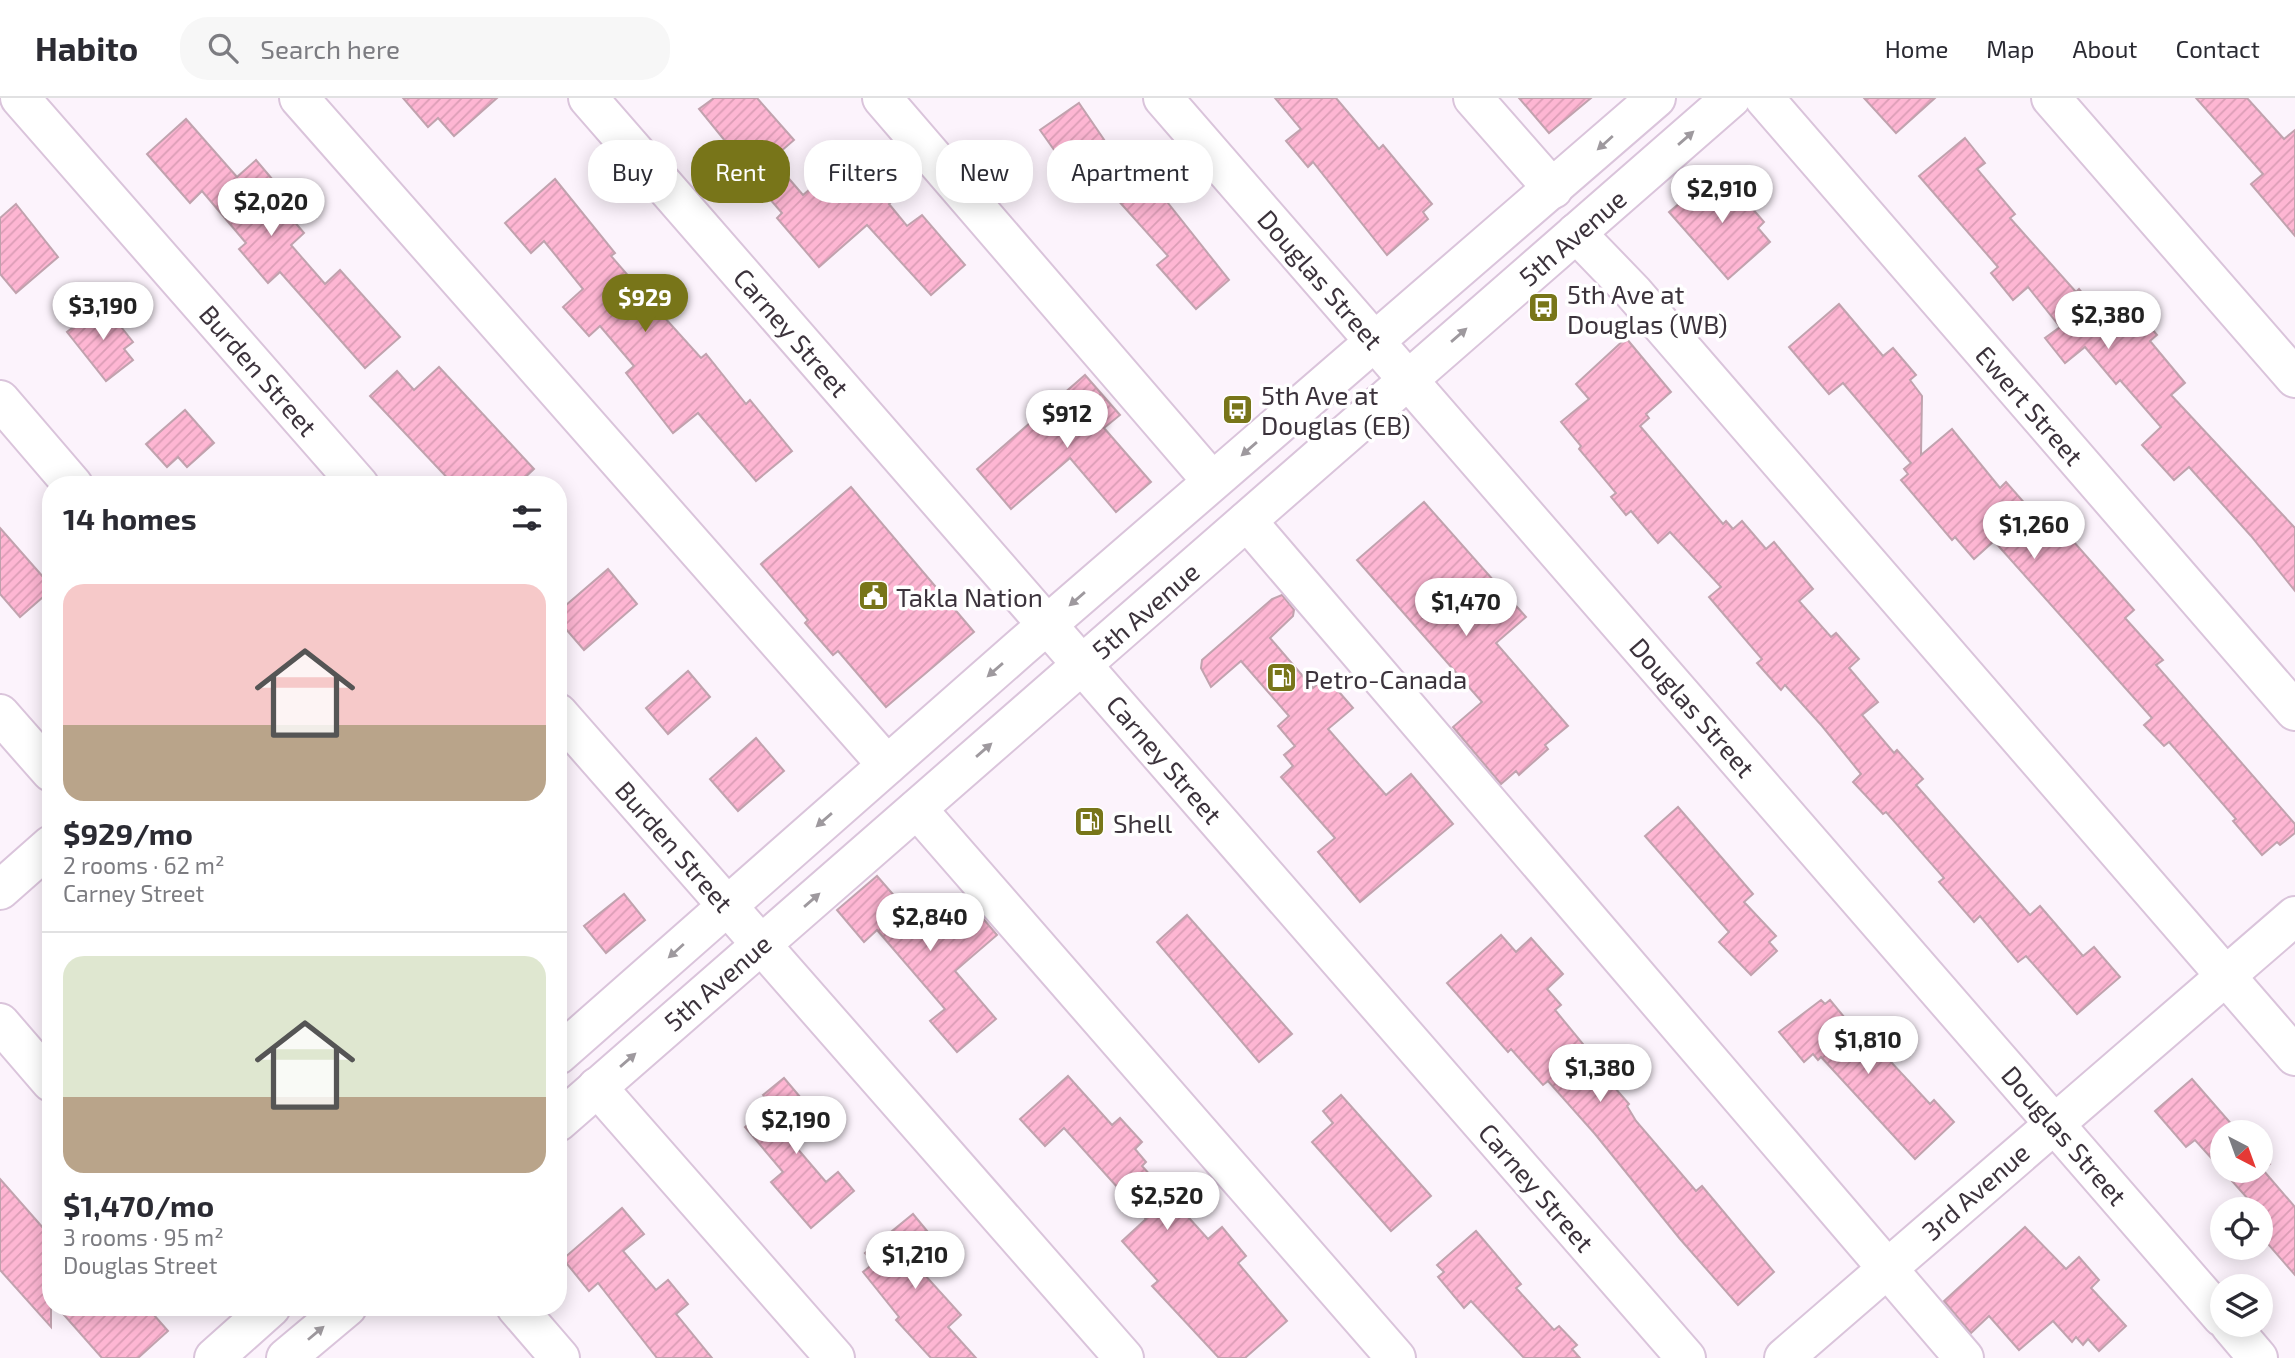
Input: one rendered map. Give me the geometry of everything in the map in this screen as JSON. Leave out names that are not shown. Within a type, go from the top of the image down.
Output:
[{"type":"street","name":"Burden Street","points":[[20,98],[351,476]]},
{"type":"street","points":[[299,98],[887,765]]},
{"type":"street","name":"Carney Street","points":[[588,98],[1686,1358]]},
{"type":"street","points":[[882,98],[1212,481]]},
{"type":"street","name":"Douglas Street","points":[[1163,98],[2210,1303]]},
{"type":"street","points":[[1473,98],[1553,189]]},
{"type":"street","name":"5th Avenue","points":[[567,1043],[1656,98]]},
{"type":"street","name":"5th Avenue","points":[[567,1114],[1731,98]]},
{"type":"street","name":"Ewert Street","points":[[1764,98],[2295,711]]},
{"type":"street","points":[[2051,98],[2295,378]]},
{"type":"street","points":[[1576,233],[1633,292],[2295,1056]]},
{"type":"street","points":[[0,400],[64,476]]},
{"type":"street","points":[[1247,521],[1965,1358]]},
{"type":"street","points":[[0,714],[42,762]]},
{"type":"street","name":"Burden Street","points":[[567,723],[1124,1358]]},
{"type":"street","points":[[917,809],[1396,1358]]},
{"type":"street","points":[[0,890],[42,853]]},
{"type":"street","name":"3rd Avenue","points":[[1784,1358],[2295,916]]},
{"type":"street","points":[[0,1023],[42,1072]]},
{"type":"street","points":[[597,1087],[835,1358]]},
{"type":"street","points":[[214,1358],[254,1316]]},
{"type":"street","points":[[288,1358],[336,1316]]},
{"type":"street","points":[[524,1316],[560,1358]]},
{"type":"street","points":[[2241,1337],[2259,1358]]},
{"type":"building","points":[[403,98],[497,98],[454,136],[438,118],[428,127]]},
{"type":"building","points":[[714,98],[757,98],[794,140],[790,143],[790,140],[724,140],[699,109]]},
{"type":"building","points":[[1275,98],[1336,98],[1379,149],[1383,145],[1432,204],[1423,212],[1428,219],[1387,255],[1313,162],[1308,167],[1286,141],[1301,129]]},
{"type":"building","points":[[1519,98],[1591,98],[1549,133]]},
{"type":"building","points":[[1864,98],[1935,98],[1896,133]]},
{"type":"building","points":[[2196,98],[2247,98],[2284,139],[2295,130],[2295,236],[2251,184],[2263,174]]},
{"type":"building","points":[[1079,103],[1104,140],[1047,140],[1040,130]]},
{"type":"building","points":[[186,119],[237,177],[256,160],[278,186],[270,193],[304,233],[291,245],[325,284],[340,270],[400,337],[365,368],[280,272],[268,283],[239,249],[246,243],[202,191],[190,203],[147,154]]},
{"type":"building","points":[[1965,138],[1985,163],[1977,169],[2015,214],[2010,218],[2076,292],[2079,289],[2117,336],[2141,316],[2157,335],[2150,341],[2185,383],[2171,395],[2295,528],[2295,591],[2251,536],[2189,467],[2174,480],[2142,445],[2161,427],[2120,380],[2116,384],[2085,347],[2065,363],[2045,338],[2060,327],[2028,287],[2013,300],[1991,273],[1998,267],[1919,176]]},
{"type":"building","points":[[1713,175],[1724,188],[1730,183],[1764,222],[1758,228],[1770,242],[1728,279],[1669,212]]},
{"type":"building","points":[[555,179],[615,253],[611,256],[664,317],[701,358],[706,354],[746,404],[750,400],[792,451],[756,481],[698,413],[673,433],[626,373],[634,366],[600,326],[589,336],[563,307],[583,289],[544,241],[531,253],[505,223]]},
{"type":"building","points":[[790,180],[804,194],[804,203],[890,203],[907,226],[922,215],[965,265],[931,295],[867,225],[819,267],[777,218],[782,213],[773,203],[790,203]]},
{"type":"building","points":[[1120,203],[1168,203],[1229,280],[1196,309],[1157,265],[1168,256]]},
{"type":"building","points":[[16,204],[58,257],[16,293],[0,274],[0,218]]},
{"type":"building","points":[[103,304],[133,342],[124,349],[133,360],[106,381],[67,332]]},
{"type":"building","points":[[1839,304],[1883,356],[1893,348],[1916,375],[1910,380],[1922,396],[1921,455],[1952,429],[2000,488],[2006,482],[2042,523],[2051,516],[2134,610],[2125,618],[2163,660],[2156,665],[2295,824],[2295,833],[2280,845],[2277,842],[2262,855],[2233,821],[2236,819],[2169,742],[2164,746],[2144,725],[2152,718],[1994,541],[1974,559],[1955,537],[1952,540],[1901,480],[1908,474],[1904,469],[1911,463],[1843,383],[1829,394],[1789,347]]},
{"type":"building","points":[[1626,338],[1671,392],[1646,414],[1649,418],[1640,426],[1723,524],[1726,521],[1733,529],[1742,521],[1766,549],[1774,542],[1813,589],[1799,601],[1831,637],[1836,633],[1859,659],[1849,668],[1878,702],[1862,715],[1894,753],[1897,750],[1923,779],[1916,785],[2030,915],[2040,906],[2083,956],[2094,947],[2120,977],[2077,1014],[2026,956],[2018,962],[1980,916],[1974,922],[1939,882],[1944,878],[1886,812],[1883,814],[1853,782],[1861,774],[1785,685],[1781,690],[1757,663],[1762,659],[1709,597],[1721,587],[1670,532],[1658,543],[1631,511],[1626,515],[1611,497],[1616,493],[1579,449],[1581,446],[1561,422],[1589,399],[1576,384]]},
{"type":"building","points":[[439,367],[534,469],[527,476],[446,476],[370,396],[397,371],[414,390]]},
{"type":"building","points":[[1085,375],[1120,415],[1104,428],[1151,482],[1116,512],[1070,458],[1011,509],[977,469]]},
{"type":"building","points":[[185,410],[214,443],[187,467],[178,457],[167,467],[146,444]]},
{"type":"building","points":[[851,487],[974,632],[886,707],[838,651],[833,655],[805,623],[808,620],[761,564]]},
{"type":"building","points":[[1424,502],[1526,617],[1496,643],[1568,726],[1545,745],[1548,749],[1519,775],[1516,771],[1501,784],[1453,727],[1482,702],[1357,560]]},
{"type":"building","points":[[0,528],[42,576],[42,598],[20,617],[0,594]]},
{"type":"building","points":[[608,569],[637,604],[584,650],[567,630],[567,604]]},
{"type":"building","points":[[1282,595],[1294,610],[1293,616],[1270,638],[1313,688],[1326,677],[1353,708],[1328,729],[1386,795],[1411,774],[1453,824],[1360,902],[1318,852],[1335,838],[1281,777],[1293,766],[1284,755],[1295,746],[1278,726],[1289,716],[1241,661],[1211,687],[1201,668],[1202,660],[1272,599]]},
{"type":"building","points":[[688,671],[710,697],[668,734],[646,708]]},
{"type":"building","points":[[756,738],[784,771],[738,811],[710,779]]},
{"type":"building","points":[[1678,807],[1753,894],[1744,902],[1776,936],[1769,942],[1777,951],[1751,975],[1719,942],[1729,932],[1645,836]]},
{"type":"building","points":[[877,876],[924,930],[964,896],[997,935],[955,971],[996,1019],[957,1052],[930,1021],[945,1009],[877,930],[864,942],[837,910]]},
{"type":"building","points":[[624,894],[645,920],[606,953],[584,926]]},
{"type":"building","points":[[1187,915],[1292,1034],[1259,1062],[1157,942]]},
{"type":"building","points":[[1501,935],[1516,952],[1531,938],[1563,974],[1547,989],[1561,1005],[1555,1010],[1583,1044],[1579,1047],[1629,1104],[1627,1106],[1636,1121],[1696,1191],[1702,1186],[1774,1272],[1738,1305],[1548,1081],[1543,1085],[1511,1049],[1508,1052],[1447,983]]},
{"type":"building","points":[[1821,1000],[1825,1004],[1830,1000],[1874,1053],[1879,1049],[1930,1104],[1934,1100],[1954,1122],[1915,1159],[1821,1057],[1818,1060],[1813,1054],[1804,1062],[1779,1032]]},
{"type":"building","points":[[1068,1076],[1112,1125],[1120,1118],[1142,1142],[1135,1149],[1146,1162],[1142,1166],[1208,1239],[1222,1227],[1246,1256],[1238,1263],[1287,1321],[1245,1358],[1219,1358],[1152,1286],[1158,1281],[1122,1241],[1146,1219],[1064,1128],[1045,1146],[1020,1119]]},
{"type":"building","points":[[784,1078],[817,1117],[790,1140],[826,1182],[838,1172],[854,1191],[811,1228],[771,1182],[783,1172],[745,1127],[771,1105],[763,1095]]},
{"type":"building","points":[[2192,1079],[2228,1120],[2210,1120],[2210,1157],[2195,1140],[2186,1147],[2155,1111]]},
{"type":"building","points":[[1341,1095],[1431,1196],[1391,1231],[1312,1142],[1333,1123],[1323,1111]]},
{"type":"building","points":[[0,1179],[42,1227],[42,1316],[51,1316],[51,1327],[0,1270]]},
{"type":"building","points":[[2273,1182],[2295,1207],[2295,1275],[2273,1250],[2273,1197],[2246,1197],[2234,1183]]},
{"type":"building","points":[[622,1208],[644,1234],[623,1251],[656,1290],[668,1280],[688,1304],[676,1314],[712,1358],[657,1358],[598,1283],[589,1291],[567,1264],[567,1256]]},
{"type":"building","points":[[913,1214],[937,1243],[914,1263],[961,1315],[948,1327],[976,1358],[931,1358],[896,1320],[899,1317],[863,1272],[874,1263],[865,1253]]},
{"type":"building","points":[[2025,1227],[2066,1269],[2079,1257],[2099,1280],[2091,1288],[2126,1326],[2099,1351],[2088,1339],[2083,1345],[2076,1337],[2072,1342],[2053,1321],[2019,1350],[1989,1316],[1971,1333],[1944,1301]]},
{"type":"building","points":[[1476,1231],[1521,1284],[1516,1288],[1554,1330],[1559,1326],[1577,1345],[1572,1349],[1580,1358],[1524,1358],[1471,1301],[1464,1308],[1438,1277],[1444,1272],[1437,1265]]},
{"type":"building","points":[[65,1316],[155,1316],[168,1331],[138,1358],[102,1358]]},
{"type":"place","name":"5th Ave at Douglas (WB)","points":[[1544,308]]},
{"type":"place","name":"5th Ave at Douglas (EB)","points":[[1238,409]]},
{"type":"place","name":"Takla Nation","points":[[873,596]]},
{"type":"place","name":"Petro-Canada","points":[[1281,678]]},
{"type":"place","name":"Shell","points":[[1090,822]]}]
